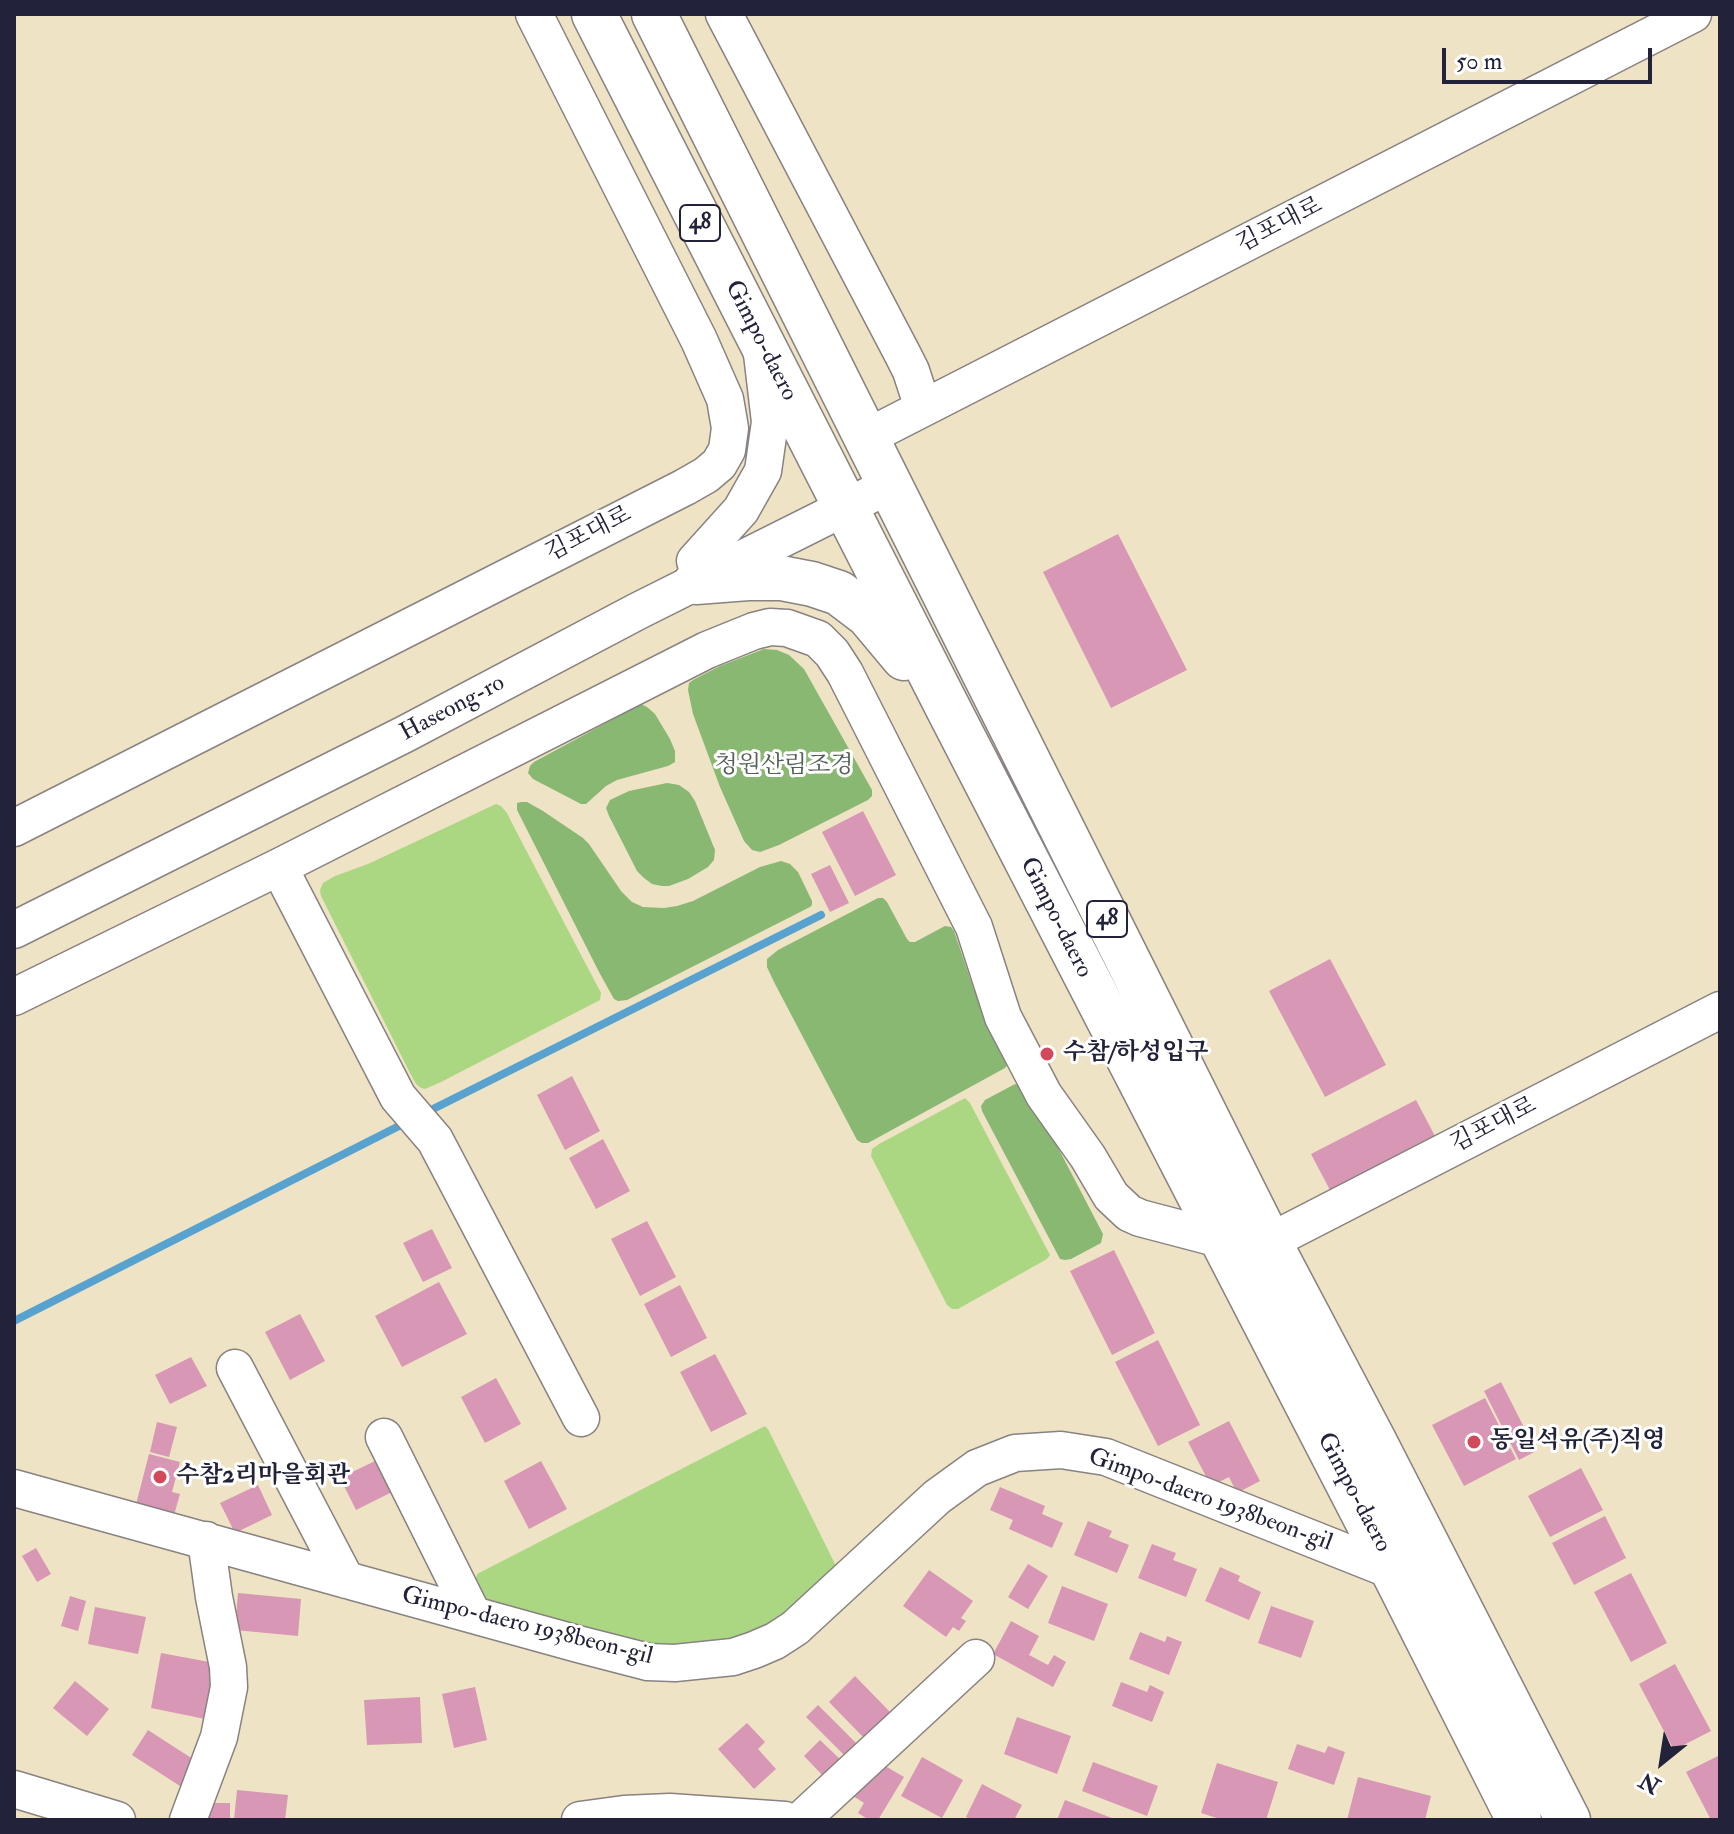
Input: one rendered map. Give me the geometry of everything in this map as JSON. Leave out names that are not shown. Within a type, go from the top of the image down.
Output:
[{"type":"main road","name":"Gimpo-daero","points":[[594,14],[1519,1820]]},
{"type":"main road","name":"Gimpo-daero","points":[[654,14],[1269,1242],[1568,1820]]},
{"type":"main road","points":[[695,571],[748,578],[781,578],[839,593],[868,615],[950,712]]},
{"type":"street","name":"김포대로","points":[[14,828],[685,487],[719,464],[727,450],[730,428],[725,399],[699,340],[534,14]]},
{"type":"street","points":[[724,14],[903,355],[923,408]]},
{"type":"street","name":"김포대로","points":[[879,462],[923,408],[1693,14]]},
{"type":"street","points":[[695,571],[741,510],[763,471],[770,422],[760,340]]},
{"type":"street","name":"Haseong-ro","points":[[15,922],[405,734],[695,571],[841,497],[879,462]]},
{"type":"street","points":[[15,922],[30,989],[735,637],[770,627],[803,632],[818,639],[845,673],[974,927],[1003,1017],[1044,1095],[1111,1196],[1129,1213],[1140,1218],[1220,1239]]},
{"type":"street","points":[[279,867],[398,1097],[435,1140],[581,1418]]},
{"type":"street","name":"김포대로","points":[[1269,1242],[1720,1010]]},
{"type":"street","points":[[235,1368],[346,1580]]},
{"type":"street","points":[[384,1437],[473,1615]]},
{"type":"street","name":"Gimpo-daero 1938beon-gil","points":[[14,1488],[648,1662],[733,1657],[775,1641],[795,1628],[958,1481],[995,1459],[1038,1450],[1106,1457],[1393,1571]]},
{"type":"street","points":[[188,1820],[219,1737],[229,1687],[206,1540]]},
{"type":"street","points":[[801,1820],[976,1658]]},
{"type":"street","points":[[14,1789],[117,1820]]},
{"type":"street","points":[[580,1820],[670,1812],[785,1820]]},
{"type":"green space","name":"청원산림조경","points":[[764,649],[789,655],[804,669],[872,790],[872,796],[760,852],[752,850],[744,841],[720,787],[693,714],[688,690],[693,680]]},
{"type":"green space","name":"청원산림조경","points":[[641,704],[655,714],[670,739],[675,762],[617,780],[586,804],[533,779],[528,773],[534,762]]},
{"type":"green space","name":"청원산림조경","points":[[667,783],[679,785],[689,792],[715,850],[714,860],[708,867],[688,879],[662,886],[652,884],[637,871],[606,808],[610,800],[629,791]]},
{"type":"green space","points":[[527,802],[583,838],[621,891],[632,902],[643,907],[664,908],[693,901],[760,867],[781,861],[798,872],[812,905],[627,1000],[618,1001],[599,972],[517,810],[517,803]]},
{"type":"green space","points":[[496,804],[507,813],[601,993],[600,1000],[441,1082],[421,1088],[410,1073],[320,890],[323,883],[335,876],[368,864]]},
{"type":"green space","points":[[878,898],[887,902],[910,942],[945,926],[951,927],[974,990],[1008,1064],[868,1143],[862,1143],[857,1140],[774,982],[767,959],[778,950]]},
{"type":"green space","points":[[1015,1084],[1023,1087],[1103,1234],[1101,1243],[1071,1259],[1060,1259],[982,1111],[985,1100]]},
{"type":"green space","points":[[965,1098],[1050,1255],[958,1309],[952,1309],[947,1305],[871,1156],[872,1149],[879,1144]]},
{"type":"green space","points":[[765,1426],[837,1568],[790,1621],[679,1656],[487,1608],[475,1583],[477,1574]]},
{"type":"building","points":[[1118,534],[1187,670],[1111,708],[1043,572]]},
{"type":"building","points":[[863,811],[896,875],[855,896],[822,832]]},
{"type":"building","points":[[830,865],[849,903],[830,912],[811,874]]},
{"type":"building","points":[[1330,959],[1386,1065],[1325,1097],[1269,991]]},
{"type":"building","points":[[572,1076],[600,1131],[565,1150],[537,1095]]},
{"type":"building","points":[[1416,1100],[1436,1138],[1331,1192],[1311,1154]]},
{"type":"building","points":[[603,1139],[630,1191],[596,1209],[569,1158]]},
{"type":"building","points":[[647,1221],[676,1277],[640,1296],[611,1239]]},
{"type":"building","points":[[432,1229],[452,1268],[423,1282],[403,1243]]},
{"type":"building","points":[[1114,1250],[1155,1333],[1112,1355],[1070,1271]]},
{"type":"building","points":[[439,1282],[467,1334],[402,1367],[375,1316]]},
{"type":"building","points":[[680,1285],[707,1338],[671,1357],[644,1304]]},
{"type":"building","points":[[300,1314],[325,1361],[290,1380],[265,1332]]},
{"type":"building","points":[[1158,1340],[1200,1425],[1158,1446],[1115,1362]]},
{"type":"building","points":[[715,1354],[747,1414],[711,1432],[680,1372]]},
{"type":"building","points":[[191,1357],[207,1386],[170,1404],[155,1375]]},
{"type":"building","points":[[496,1378],[521,1424],[485,1443],[461,1397]]},
{"type":"building","points":[[1501,1382],[1536,1451],[1519,1460],[1484,1391]]},
{"type":"building","name":"동일석유(주)직영","points":[[1485,1398],[1516,1459],[1464,1486],[1432,1425]]},
{"type":"building","points":[[1229,1421],[1260,1481],[1237,1493],[1229,1477],[1211,1486],[1188,1442]]},
{"type":"building","points":[[157,1422],[177,1427],[169,1457],[150,1452]]},
{"type":"building","name":"수참2리마을회관","points":[[149,1454],[180,1462],[172,1492],[180,1494],[171,1526],[133,1516]]},
{"type":"building","points":[[377,1460],[392,1492],[356,1510],[340,1478]]},
{"type":"building","points":[[541,1461],[567,1509],[529,1529],[504,1481]]},
{"type":"building","points":[[1581,1468],[1603,1510],[1550,1537],[1528,1496]]},
{"type":"building","points":[[258,1485],[272,1515],[235,1533],[220,1503]]},
{"type":"building","points":[[1000,1487],[1045,1506],[1042,1514],[1063,1523],[1052,1548],[1009,1529],[1013,1520],[990,1510]]},
{"type":"building","points":[[1605,1516],[1626,1558],[1574,1585],[1552,1543]]},
{"type":"building","points":[[1088,1521],[1112,1531],[1109,1537],[1129,1545],[1117,1573],[1074,1555]]},
{"type":"building","points":[[1152,1544],[1176,1553],[1173,1560],[1197,1569],[1186,1597],[1138,1578]]},
{"type":"building","points":[[36,1548],[51,1574],[37,1582],[22,1556]]},
{"type":"building","points":[[1028,1564],[1048,1576],[1028,1609],[1008,1597]]},
{"type":"building","points":[[1220,1567],[1240,1576],[1238,1581],[1261,1592],[1249,1620],[1205,1601]]},
{"type":"building","points":[[929,1570],[973,1601],[961,1618],[966,1621],[959,1631],[953,1627],[946,1637],[903,1606]]},
{"type":"building","points":[[1631,1573],[1667,1643],[1631,1662],[1594,1592]]},
{"type":"building","points":[[1062,1586],[1108,1604],[1094,1641],[1048,1623]]},
{"type":"building","points":[[238,1593],[301,1599],[298,1636],[235,1630]]},
{"type":"building","points":[[70,1596],[86,1601],[78,1631],[61,1626]]},
{"type":"building","points":[[1271,1606],[1314,1621],[1301,1658],[1258,1643]]},
{"type":"building","points":[[95,1607],[146,1617],[138,1654],[88,1644]]},
{"type":"building","points":[[1011,1621],[1039,1636],[1029,1655],[1048,1665],[1054,1655],[1066,1662],[1053,1687],[993,1654]]},
{"type":"building","points":[[1140,1632],[1165,1642],[1167,1636],[1182,1642],[1169,1675],[1129,1659]]},
{"type":"building","points":[[161,1653],[220,1664],[210,1720],[151,1708]]},
{"type":"building","points":[[1675,1664],[1711,1731],[1674,1750],[1639,1684]]},
{"type":"building","points":[[855,1676],[890,1712],[864,1738],[829,1702]]},
{"type":"building","points":[[75,1681],[109,1709],[87,1736],[53,1708]]},
{"type":"building","points":[[1121,1682],[1147,1692],[1150,1685],[1164,1692],[1152,1722],[1112,1706]]},
{"type":"building","points":[[475,1687],[487,1740],[454,1748],[442,1694]]},
{"type":"building","points":[[420,1697],[422,1743],[367,1745],[364,1700]]},
{"type":"building","points":[[818,1705],[859,1746],[847,1758],[806,1717]]},
{"type":"building","points":[[1017,1717],[1071,1736],[1057,1774],[1004,1754]]},
{"type":"building","points":[[747,1723],[765,1742],[758,1749],[776,1769],[754,1789],[718,1749]]},
{"type":"building","points":[[148,1730],[199,1763],[183,1788],[132,1755]]},
{"type":"building","points":[[820,1740],[843,1762],[826,1779],[804,1756]]},
{"type":"building","points":[[1297,1744],[1325,1753],[1328,1746],[1345,1752],[1334,1785],[1288,1769]]},
{"type":"building","points":[[1720,1755],[1720,1820],[1711,1820],[1686,1772]]},
{"type":"building","points":[[922,1757],[963,1780],[942,1818],[901,1796]]},
{"type":"building","points":[[1093,1762],[1158,1786],[1147,1816],[1082,1791]]},
{"type":"building","points":[[880,1763],[904,1777],[878,1820],[869,1820],[858,1813],[864,1803],[850,1794]]},
{"type":"building","points":[[1217,1763],[1278,1782],[1266,1820],[1223,1820],[1201,1813]]},
{"type":"building","points":[[1358,1777],[1431,1796],[1425,1820],[1347,1820]]},
{"type":"building","points":[[982,1784],[1022,1805],[1014,1820],[972,1820],[966,1817]]},
{"type":"building","points":[[237,1790],[288,1795],[285,1820],[234,1820]]},
{"type":"building","points":[[1065,1800],[1117,1820],[1057,1820]]},
{"type":"building","points":[[203,1803],[230,1803],[230,1820],[203,1820]]},
{"type":"waterway","points":[[431,1110],[821,915]]},
{"type":"waterway","points":[[14,1321],[401,1125]]},
{"type":"place","name":"수참/하성입구","points":[[1047,1054]]},
{"type":"place","name":"동일석유(주)직영","points":[[1474,1442]]},
{"type":"place","name":"수참2리마을회관","points":[[160,1477]]}]
